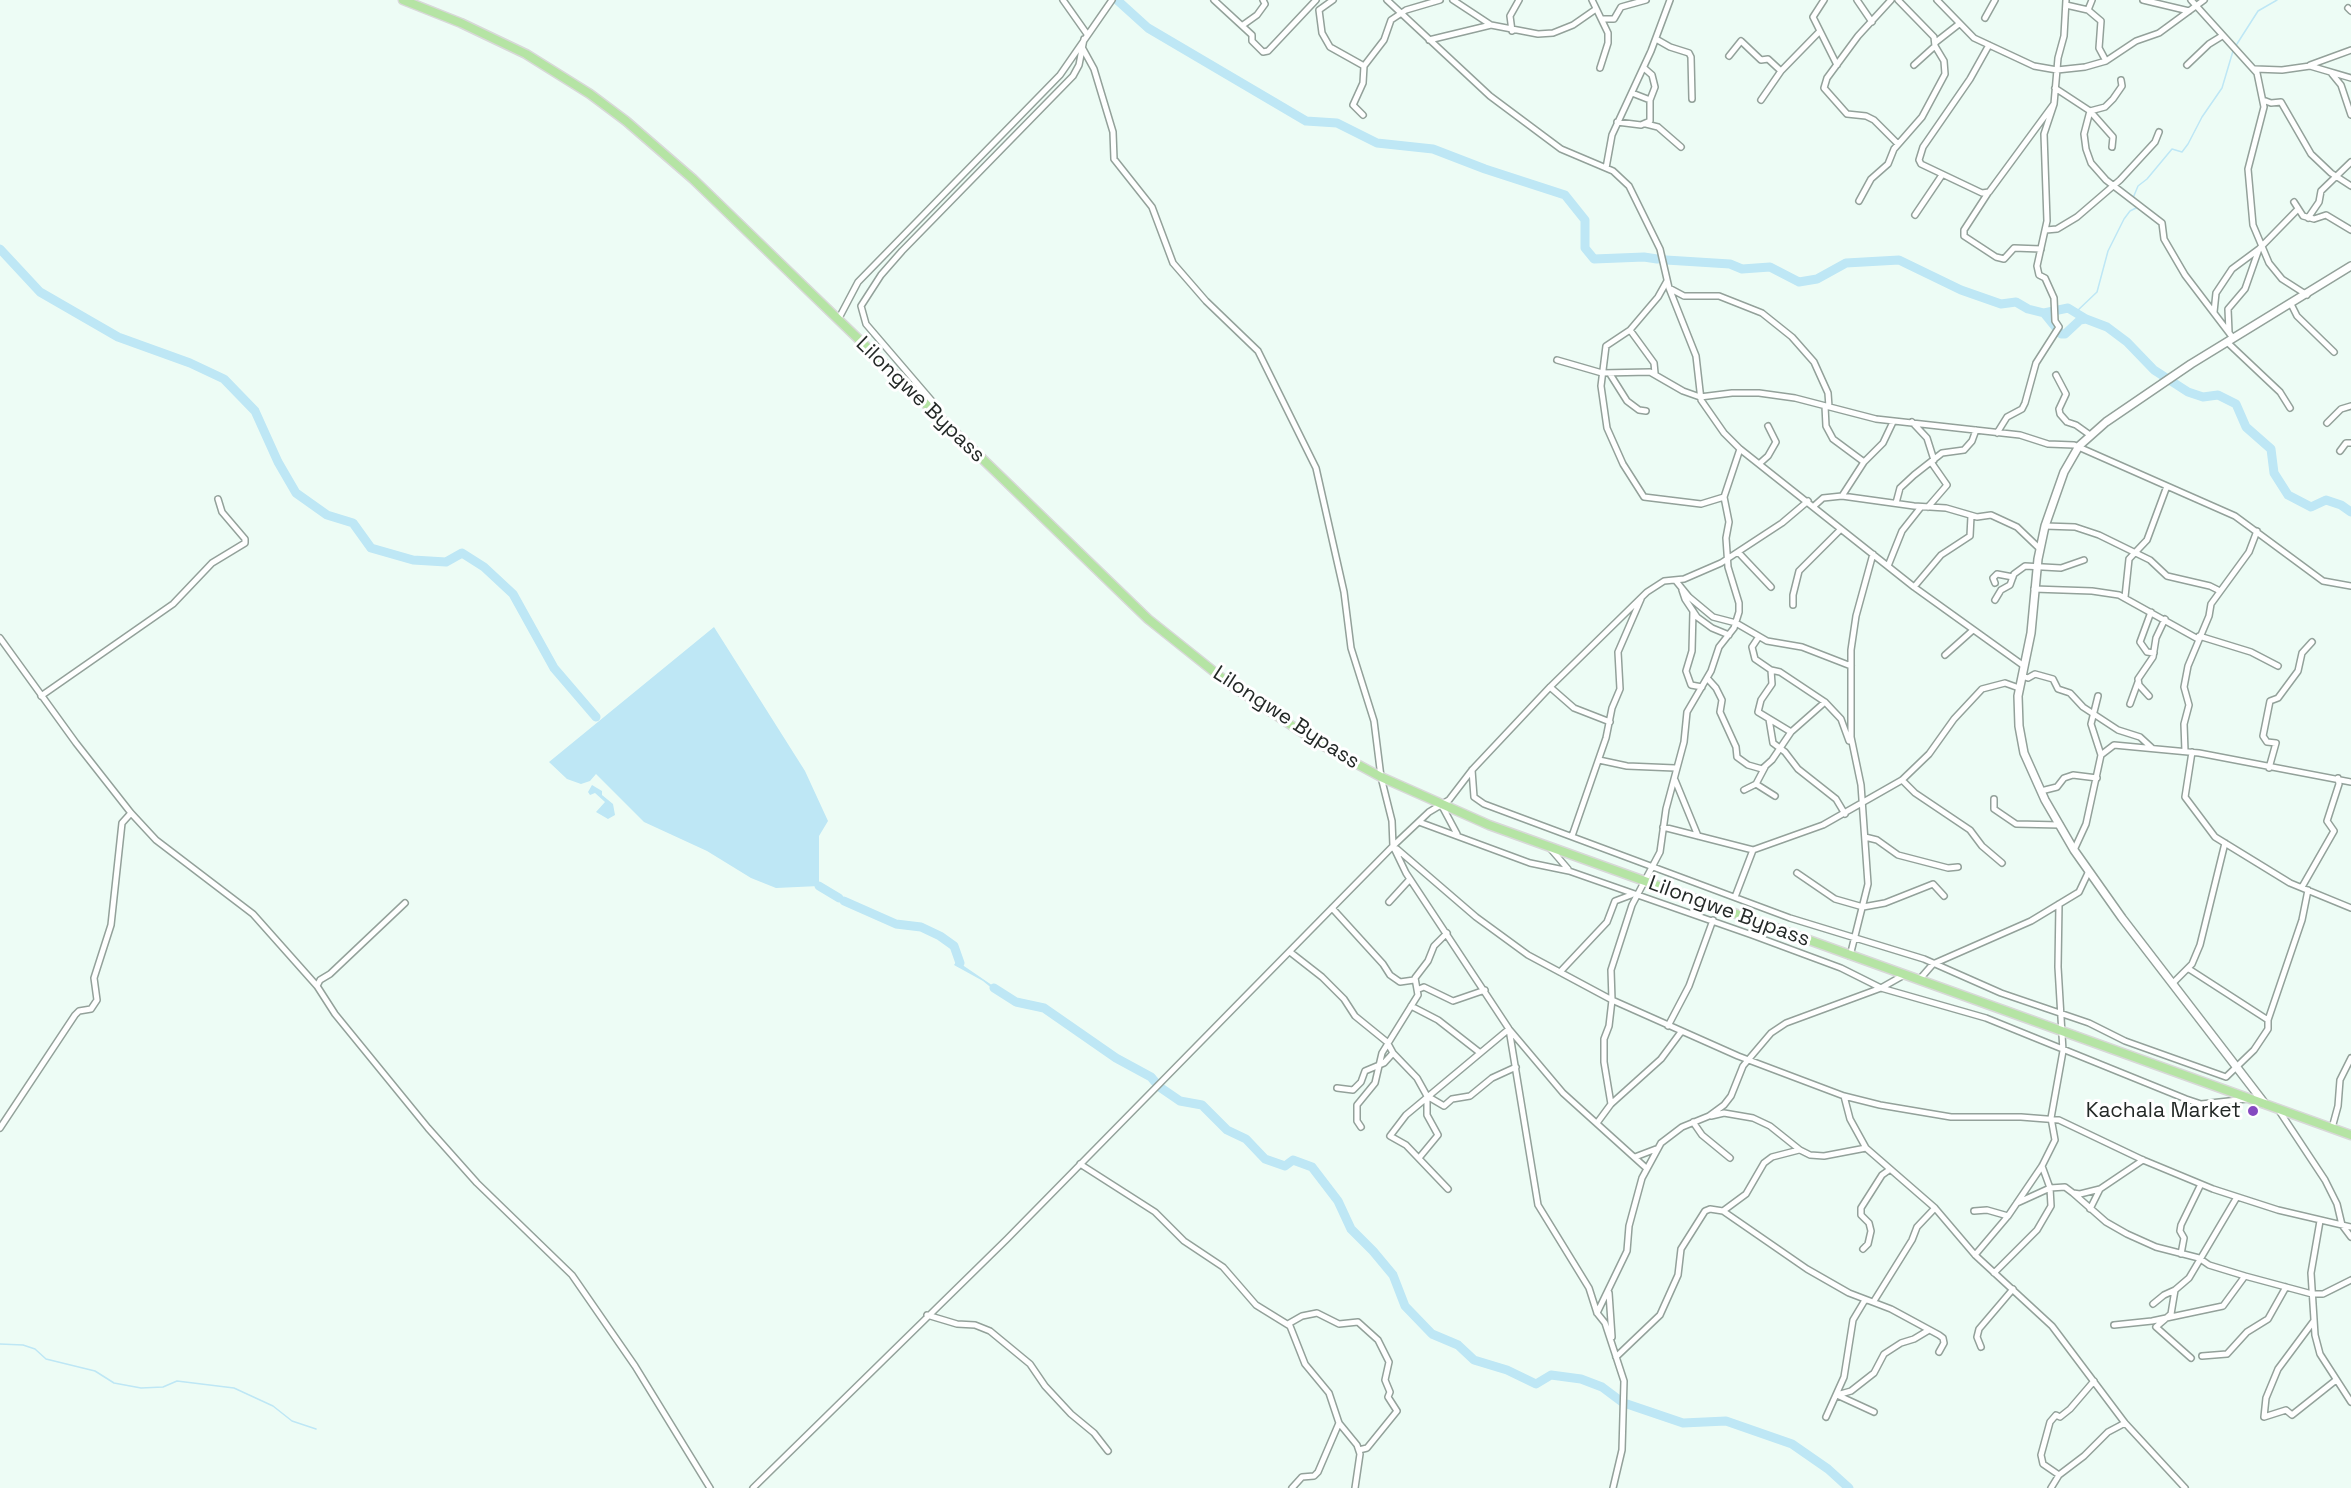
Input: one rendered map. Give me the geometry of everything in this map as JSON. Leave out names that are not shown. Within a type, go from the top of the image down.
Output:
[{"type":"main road","name":"Lilongwe Bypass","points":[[403,0],[508,45],[555,71],[617,114],[693,179],[942,422],[1166,634],[1278,718],[1381,777],[1442,806],[1642,881],[2266,1106],[2351,1134]]},
{"type":"street","points":[[942,422],[932,401],[866,324],[861,306],[881,275],[902,251],[1073,76],[1085,37],[1063,0]]},
{"type":"street","points":[[838,320],[858,282],[1048,88],[1112,0]]},
{"type":"street","points":[[1214,0],[1243,25],[1263,52],[1268,51],[1316,0]]},
{"type":"street","points":[[1243,25],[1257,15],[1265,4],[1263,0]]},
{"type":"street","points":[[1333,0],[1319,10],[1322,33],[1330,47],[1364,66]]},
{"type":"street","points":[[1387,0],[1490,96],[1561,149],[1606,168],[1624,179],[1636,198],[1660,249],[1669,288],[1696,356],[1700,397],[1714,420],[1740,448],[1914,587],[2024,666]]},
{"type":"street","points":[[1363,115],[1353,105],[1363,83],[1364,66],[1384,40],[1391,20],[1401,13],[1440,0]]},
{"type":"street","points":[[1453,0],[1491,25],[1512,31],[1553,33],[1573,25],[1596,9]]},
{"type":"street","points":[[1512,31],[1510,16],[1519,0]]},
{"type":"street","points":[[1592,0],[1606,27],[1608,43],[1600,68]]},
{"type":"street","points":[[1606,168],[1610,143],[1617,122],[1644,68],[1670,0]]},
{"type":"street","points":[[1824,0],[1813,15],[1836,65]]},
{"type":"street","points":[[1857,0],[1872,22]]},
{"type":"street","points":[[1891,0],[1836,65],[1824,83],[1826,91],[1847,114],[1866,116],[1874,120],[1898,144]]},
{"type":"street","points":[[1858,201],[1871,179],[1888,164],[1898,144],[1919,121],[1942,81],[1945,65],[1935,44],[1926,28],[1898,0]]},
{"type":"street","points":[[1937,0],[1970,35],[2034,66],[2057,70],[2085,67],[2106,61],[2136,41],[2160,33],[2189,10],[2194,3],[2204,0]]},
{"type":"street","points":[[1984,18],[1995,0]]},
{"type":"street","points":[[2088,10],[2092,0]]},
{"type":"street","points":[[2143,0],[2189,10]]},
{"type":"street","points":[[1601,19],[1614,19],[1621,8],[1642,1]]},
{"type":"street","points":[[1997,433],[2007,417],[2022,409],[2036,363],[2059,327],[2055,321],[2054,298],[2045,278],[2037,271],[2046,230],[2044,134],[2054,104],[2066,3],[2088,10],[2101,21],[2099,48],[2106,61]]},
{"type":"street","points":[[2194,3],[2222,36],[2255,69],[2263,100],[2263,116],[2251,151],[2247,174],[2253,225],[2265,258],[2283,279],[2307,295]]},
{"type":"street","points":[[1914,65],[1959,24]]},
{"type":"street","points":[[1429,40],[1476,31],[1491,25]]},
{"type":"street","points":[[1761,100],[1781,71],[1819,32]]},
{"type":"street","points":[[2187,65],[2209,44],[2222,36]]},
{"type":"street","points":[[1656,39],[1670,47],[1689,53],[1692,99]]},
{"type":"street","points":[[1729,56],[1741,41],[1761,60],[1768,59],[1781,71]]},
{"type":"street","points":[[1989,45],[1920,154],[1921,164],[1982,193],[1989,192]]},
{"type":"street","points":[[1083,49],[1094,69],[1113,132],[1114,159],[1152,207],[1173,264],[1206,302],[1258,351],[1316,468],[1344,592],[1352,648],[1374,721],[1381,777],[1392,821],[1393,846],[1410,879],[1509,1029],[1563,1093],[1645,1167]]},
{"type":"street","points":[[2255,69],[2282,70],[2310,66],[2351,50]]},
{"type":"street","points":[[2310,66],[2351,78]]},
{"type":"street","points":[[1644,68],[1652,75],[1655,87],[1650,99],[1651,118],[1646,124]]},
{"type":"street","points":[[2331,73],[2340,85],[2351,115]]},
{"type":"street","points":[[2090,111],[2105,107],[2122,86],[2121,80]]},
{"type":"street","points":[[2055,87],[2090,111],[2113,137],[2112,147]]},
{"type":"street","points":[[1632,93],[1650,99]]},
{"type":"street","points":[[2263,100],[2283,104],[2306,149],[2337,177],[2351,186]]},
{"type":"street","points":[[2042,249],[2014,249],[2004,260],[1964,236],[1964,230],[2054,104]]},
{"type":"street","points":[[2090,111],[2085,125],[2085,149],[2096,169],[2162,223],[2164,239],[2175,258],[2230,337],[2280,392],[2290,408]]},
{"type":"street","points":[[1617,122],[1658,127],[1682,147]]},
{"type":"street","points":[[2046,230],[2057,228],[2077,217],[2113,185],[2155,142],[2159,132]]},
{"type":"street","points":[[2308,218],[2319,202],[2321,191],[2351,162]]},
{"type":"street","points":[[1916,215],[1942,175]]},
{"type":"street","points":[[2294,201],[2298,209],[2308,218]]},
{"type":"street","points":[[2214,313],[2215,299],[2220,285],[2239,262],[2260,248],[2298,209]]},
{"type":"street","points":[[2308,218],[2326,215],[2351,230]]},
{"type":"street","points":[[2230,337],[2228,309],[2245,290],[2260,248]]},
{"type":"street","points":[[2266,1106],[2239,1067],[2088,873],[2074,850],[2041,791],[2021,743],[2018,712],[2019,688],[2045,526],[2064,472],[2079,447],[2090,435],[2230,337],[2307,295],[2351,266]]},
{"type":"street","points":[[1667,281],[1658,297],[1630,330],[1606,346],[1602,373],[1602,398],[1609,433],[1623,464],[1637,482],[1643,496],[1701,504],[1724,497]]},
{"type":"street","points":[[1669,288],[1684,296],[1719,296],[1762,313],[1792,337],[1814,362],[1828,393],[1826,426],[1833,439],[1864,462]]},
{"type":"street","points":[[2291,304],[2298,316],[2334,352]]},
{"type":"street","points":[[1630,330],[1653,363],[1654,373]]},
{"type":"street","points":[[1557,360],[1602,373],[1638,370],[1654,373],[1683,391],[1700,397],[1732,393],[1759,393],[1893,422],[1912,422],[2024,435],[2048,444],[2079,447],[2235,516],[2323,581],[2351,586]]},
{"type":"street","points":[[1611,374],[1627,401],[1639,410],[1646,411]]},
{"type":"street","points":[[2056,375],[2066,394],[2059,409],[2060,414],[2067,422],[2076,425],[2090,435]]},
{"type":"street","points":[[2327,423],[2342,409],[2351,406]]},
{"type":"street","points":[[1842,496],[1864,462],[1883,443],[1893,422]]},
{"type":"street","points":[[1912,422],[1926,438],[1932,461],[1947,485],[1928,507]]},
{"type":"street","points":[[1759,464],[1776,442],[1768,426]]},
{"type":"street","points":[[1896,503],[1900,488],[1945,452],[1964,450],[1972,441],[1976,430]]},
{"type":"street","points":[[2340,451],[2346,443],[2351,443]]},
{"type":"street","points":[[1611,1104],[1604,1062],[1604,1039],[1609,1026],[1612,1000],[1611,970],[1636,895],[1660,852],[1675,768],[1684,742],[1687,712],[1707,678],[1719,647],[1736,623],[1740,607],[1727,559],[1729,522],[1724,497],[1740,448]]},
{"type":"street","points":[[2125,597],[2129,559],[2150,534],[2167,486]]},
{"type":"street","points":[[1814,506],[1823,498],[1842,496],[1921,507],[1946,508],[1971,516],[1991,515],[2009,522],[2040,549]]},
{"type":"street","points":[[41,696],[173,604],[212,563],[245,543],[245,538],[222,512],[218,499]]},
{"type":"street","points":[[753,1488],[1080,1164],[1393,846],[1435,808],[1442,806],[1472,770],[1550,687],[1642,596],[1653,586],[1664,581],[1676,581],[1713,568],[1778,526],[1808,501]]},
{"type":"street","points":[[1888,566],[1897,541],[1921,507]]},
{"type":"street","points":[[1914,587],[1941,555],[1970,536],[1971,516]]},
{"type":"street","points":[[2045,526],[2076,527],[2150,561],[2167,576],[2210,585],[2220,591]]},
{"type":"street","points":[[1794,605],[1793,595],[1799,571],[1840,529]]},
{"type":"street","points":[[2185,751],[2184,724],[2188,705],[2184,687],[2188,666],[2209,616],[2211,604],[2249,552],[2258,531]]},
{"type":"street","points":[[1738,552],[1771,587]]},
{"type":"street","points":[[1850,956],[1868,884],[1863,802],[1853,748],[1851,666],[1854,626],[1873,554]]},
{"type":"street","points":[[1995,600],[1997,594],[2010,585],[2013,577],[2025,566],[2061,568],[2084,560]]},
{"type":"street","points":[[1995,583],[1993,578],[1997,574],[2013,577]]},
{"type":"street","points":[[1676,581],[1713,617],[1736,623],[1758,638],[1783,645],[1802,647],[1851,666]]},
{"type":"street","points":[[1682,589],[1685,600],[1693,611],[1712,628],[1729,635]]},
{"type":"street","points":[[2034,589],[2092,591],[2125,597],[2198,638],[2250,652],[2278,666]]},
{"type":"street","points":[[1572,836],[1599,760],[1620,686],[1618,652],[1642,596]]},
{"type":"street","points":[[1693,611],[1692,651],[1686,671],[1689,683],[1702,687]]},
{"type":"street","points":[[2151,612],[2140,642],[2147,652],[2154,653]]},
{"type":"street","points":[[2130,704],[2141,672],[2154,653],[2158,634],[2165,620]]},
{"type":"street","points":[[1945,655],[1973,630]]},
{"type":"street","points":[[0,638],[41,696],[131,813],[169,851],[242,904],[317,986],[335,1014],[428,1128],[477,1183],[572,1275],[635,1366],[710,1488]]},
{"type":"street","points":[[1758,638],[1752,647],[1753,657],[1825,702],[1841,719],[1853,748]]},
{"type":"street","points":[[2270,768],[2276,743],[2267,742],[2263,736],[2270,701],[2278,698],[2298,671],[2302,653],[2312,642]]},
{"type":"street","points":[[1771,670],[1772,684],[1761,700],[1758,712],[1791,732]]},
{"type":"street","points":[[2022,676],[2028,678],[2035,674],[2053,679],[2058,689],[2070,693],[2093,714],[2118,730],[2140,737],[2152,748]]},
{"type":"street","points":[[1707,678],[1716,688],[1722,700],[1720,712],[1736,747],[1737,758],[1748,765],[1765,767]]},
{"type":"street","points":[[1663,826],[1753,850],[1803,833],[1845,814],[1902,780],[1929,754],[1954,719],[1979,691],[2005,682],[2019,688]]},
{"type":"street","points":[[2138,682],[2149,696]]},
{"type":"street","points":[[1550,687],[1574,708],[1610,722]]},
{"type":"street","points":[[2097,696],[2092,727],[2101,755]]},
{"type":"street","points":[[1744,790],[1756,784],[1765,767],[1781,749],[1791,732],[1825,702]]},
{"type":"street","points":[[1769,719],[1772,741],[1798,769],[1836,799],[1845,814]]},
{"type":"street","points":[[2118,730],[2118,745]]},
{"type":"street","points":[[2074,850],[2086,825],[2101,755],[2106,748],[2118,745],[2192,752],[2351,782]]},
{"type":"street","points":[[2192,752],[2185,797],[2212,834],[2284,880],[2351,908]]},
{"type":"street","points":[[1599,760],[1627,766],[1640,764],[1660,769],[1675,768]]},
{"type":"street","points":[[1472,770],[1472,790],[1477,800],[1735,897],[1933,964],[2001,993],[2226,1077],[2239,1067],[2268,1029],[2268,1020],[2302,920],[2305,889],[2334,831],[2327,821],[2339,784],[2338,778]]},
{"type":"street","points":[[2041,791],[2057,787],[2064,778],[2073,775],[2097,778]]},
{"type":"street","points":[[1674,779],[1698,836]]},
{"type":"street","points":[[1902,780],[1915,793],[1970,830],[1982,846],[2002,863]]},
{"type":"street","points":[[1756,784],[1775,796]]},
{"type":"street","points":[[1994,799],[1994,809],[2016,824],[2060,825]]},
{"type":"street","points":[[1442,806],[1457,834]]},
{"type":"street","points":[[0,1128],[75,1015],[91,1009],[97,1000],[94,978],[111,925],[122,823],[131,813]]},
{"type":"street","points":[[1419,822],[1457,834],[1530,863],[1569,871],[1713,921],[1841,968],[1881,988],[1977,1015],[2201,1104],[2249,1099]]},
{"type":"street","points":[[1865,837],[1877,840],[1898,855],[1948,868],[1958,867]]},
{"type":"street","points":[[2173,983],[2189,969],[2197,955],[2209,918],[2225,843]]},
{"type":"street","points":[[1393,846],[1505,940],[1612,1000],[1681,1032],[1750,1060],[1844,1096],[1951,1117],[2051,1118],[2067,1123],[2143,1160],[2201,1184],[2320,1221],[2351,1227]]},
{"type":"street","points":[[1548,846],[1569,871]]},
{"type":"street","points":[[1735,897],[1753,850]]},
{"type":"street","points":[[1797,873],[1821,891],[1849,904],[1863,907],[1885,903],[1933,884],[1944,896]]},
{"type":"street","points":[[1919,980],[1933,964],[2031,921],[2079,892],[2088,873]]},
{"type":"street","points":[[1389,902],[1410,879]]},
{"type":"street","points":[[1560,972],[1607,922],[1615,901],[1625,895],[1636,895]]},
{"type":"street","points":[[317,986],[320,980],[330,974],[405,903]]},
{"type":"street","points":[[1975,1255],[2008,1216],[2042,1166],[2055,1140],[2051,1118],[2063,1051],[2058,967],[2059,904]]},
{"type":"street","points":[[1332,908],[1383,964],[1390,975],[1400,982],[1414,981]]},
{"type":"street","points":[[1668,1026],[1689,986],[1713,921]]},
{"type":"street","points":[[1414,981],[1434,946],[1447,933]]},
{"type":"street","points":[[1290,952],[1322,977],[1344,999],[1355,1016],[1387,1042],[1393,1053],[1417,1078],[1427,1096],[1427,1115],[1438,1135],[1419,1158]]},
{"type":"street","points":[[2189,969],[2268,1020]]},
{"type":"street","points":[[1709,1116],[1731,1096],[1740,1071],[1764,1039],[1786,1023],[1881,988],[1904,975]]},
{"type":"street","points":[[1414,981],[1419,989]]},
{"type":"street","points":[[1419,989],[1424,987],[1453,1001],[1485,990]]},
{"type":"street","points":[[1361,1127],[1358,1121],[1357,1105],[1375,1083],[1378,1065],[1387,1042],[1412,1006],[1419,989]]},
{"type":"street","points":[[1412,1006],[1438,1020],[1479,1052]]},
{"type":"street","points":[[1448,1190],[1406,1145],[1390,1136],[1406,1115],[1427,1096],[1509,1029]]},
{"type":"street","points":[[1509,1029],[1538,1205],[1589,1288],[1597,1313],[1605,1323],[1624,1381],[1625,1425],[1613,1488]]},
{"type":"street","points":[[1597,1123],[1611,1104],[1661,1059],[1681,1032]]},
{"type":"street","points":[[1337,1088],[1353,1090],[1361,1082],[1365,1071],[1378,1065],[1393,1053]]},
{"type":"street","points":[[2332,1128],[2338,1107],[2340,1080],[2351,1058]]},
{"type":"street","points":[[1427,1096],[1444,1106],[1454,1099],[1470,1096],[1492,1078],[1516,1067]]},
{"type":"street","points":[[1844,1096],[1850,1119],[1866,1148],[1935,1208],[1975,1255],[2052,1326],[2125,1423],[2185,1488]]},
{"type":"street","points":[[2278,1109],[2325,1180],[2337,1204],[2342,1225],[2351,1237]]},
{"type":"street","points":[[1597,1313],[1627,1251],[1629,1226],[1645,1167],[1667,1136],[1692,1122],[1724,1113],[1753,1118],[1770,1126],[1800,1150],[1810,1155],[1824,1156],[1866,1148]]},
{"type":"street","points":[[1692,1122],[1702,1135],[1730,1158]]},
{"type":"street","points":[[1635,1157],[1656,1149]]},
{"type":"street","points":[[1723,1211],[1746,1194],[1764,1163],[1772,1157],[1800,1150]]},
{"type":"street","points":[[2073,1193],[2100,1189],[2143,1160]]},
{"type":"street","points":[[1080,1164],[1155,1212],[1184,1241],[1223,1268],[1256,1305],[1274,1318],[1288,1324],[1305,1364],[1329,1393],[1340,1423],[1359,1449],[1355,1488]]},
{"type":"street","points":[[1994,1273],[2037,1230],[2052,1206],[2050,1188],[2042,1166]]},
{"type":"street","points":[[1863,1249],[1868,1244],[1871,1231],[1869,1223],[1861,1215],[1861,1208],[1882,1175],[1889,1170]]},
{"type":"street","points":[[2181,1254],[2184,1238],[2180,1231],[2181,1225],[2201,1184]]},
{"type":"street","points":[[2017,1203],[2050,1188],[2065,1187],[2106,1222],[2127,1234],[2156,1247],[2199,1258],[2208,1264],[2312,1294],[2323,1294],[2351,1280]]},
{"type":"street","points":[[2090,1209],[2100,1189]]},
{"type":"street","points":[[2153,1304],[2189,1278],[2237,1197]]},
{"type":"street","points":[[1874,1301],[1912,1240],[1917,1227],[1935,1208]]},
{"type":"street","points":[[1616,1357],[1660,1315],[1678,1275],[1681,1249],[1705,1211],[1710,1209],[1723,1211],[1807,1269],[1943,1338],[1939,1352]]},
{"type":"street","points":[[1974,1211],[2008,1216]]},
{"type":"street","points":[[2320,1221],[2312,1257],[2313,1322],[2320,1354],[2351,1402]]},
{"type":"street","points":[[2114,1325],[2166,1318],[2223,1306],[2245,1276]]},
{"type":"street","points":[[2202,1356],[2227,1354],[2247,1332],[2268,1319],[2286,1287]]},
{"type":"street","points":[[1981,1347],[1977,1337],[1979,1329],[2013,1289]]},
{"type":"street","points":[[1609,1290],[1609,1320],[1616,1357]]},
{"type":"street","points":[[2175,1290],[2173,1309],[2157,1325],[2157,1329],[2191,1358]]},
{"type":"street","points":[[1827,1417],[1844,1377],[1853,1320],[1865,1300]]},
{"type":"street","points":[[1288,1324],[1302,1316],[1317,1313],[1339,1324],[1359,1322],[1378,1340],[1389,1362],[1385,1380],[1390,1392],[1388,1397],[1397,1411],[1367,1448],[1359,1449]]},
{"type":"street","points":[[927,1315],[957,1324],[975,1325],[990,1331],[1030,1365],[1045,1386],[1071,1414],[1094,1433],[1108,1451]]},
{"type":"street","points":[[2313,1322],[2278,1369],[2266,1398],[2264,1417],[2286,1410],[2292,1415],[2336,1380]]},
{"type":"street","points":[[1837,1395],[1851,1391],[1874,1373],[1884,1354],[1901,1342],[1914,1339],[1929,1330]]},
{"type":"street","points":[[2059,1475],[2043,1464],[2041,1455],[2050,1422],[2056,1415],[2060,1417],[2070,1409],[2094,1381]]},
{"type":"street","points":[[1837,1395],[1874,1412]]},
{"type":"street","points":[[1292,1488],[1302,1477],[1314,1476],[1318,1472],[1340,1423]]},
{"type":"street","points":[[2051,1488],[2059,1475],[2084,1456],[2108,1432],[2125,1423]]},
{"type":"water","points":[[714,627],[805,771],[828,821],[819,836],[819,886],[776,888],[751,878],[707,851],[644,822],[596,774],[590,781],[581,784],[567,779],[549,762]]},
{"type":"water","points":[[592,785],[602,791],[602,795],[613,804],[615,815],[608,819],[596,812],[605,802],[595,793],[590,795],[588,792]]},
{"type":"water","points":[[955,950],[961,957],[961,964],[1005,994],[1000,995],[983,981],[954,965],[958,959]]},
{"type":"waterway","points":[[1117,0],[1148,28],[1306,121],[1337,123],[1377,143],[1433,149],[1565,195],[1585,220],[1585,248],[1594,259],[1644,257],[1657,259]]},
{"type":"waterway","points":[[2235,47],[2258,11],[2277,0]]},
{"type":"waterway","points":[[2133,198],[2138,186],[2147,179],[2172,149],[2182,152],[2188,144],[2202,117],[2222,88],[2233,51]]},
{"type":"waterway","points":[[2076,312],[2097,292],[2108,251],[2124,219],[2130,211],[2138,207]]},
{"type":"waterway","points":[[0,249],[40,292],[118,337],[190,363],[224,379],[255,411],[278,462],[296,493],[327,515],[353,523],[371,548],[413,560],[446,562],[462,553],[484,567],[513,594],[554,668],[596,717]]},
{"type":"waterway","points":[[1666,260],[1730,264],[1742,269],[1770,267],[1799,282],[1817,279],[1846,263],[1899,260],[1961,290],[2001,304],[2016,302],[2028,309],[2044,313],[2068,308],[2086,319],[2107,327],[2127,342],[2154,370],[2188,392],[2203,397],[2218,395],[2236,404],[2246,427],[2271,449],[2274,473],[2288,495],[2311,507],[2326,500],[2341,505],[2351,512]]},
{"type":"waterway","points":[[2044,313],[2061,334],[2065,334],[2080,320],[2086,319]]},
{"type":"waterway","points":[[819,886],[839,898]]},
{"type":"waterway","points":[[844,901],[896,924],[921,927],[940,936],[954,946],[960,963]]},
{"type":"waterway","points":[[994,988],[1016,1002],[1044,1008],[1116,1058],[1151,1077],[1156,1083]]},
{"type":"waterway","points":[[1161,1088],[1180,1101],[1202,1105],[1227,1130],[1246,1139],[1265,1159],[1285,1166],[1293,1160],[1312,1167],[1338,1201],[1351,1229],[1393,1275],[1405,1306],[1432,1334],[1458,1345],[1474,1360],[1507,1370],[1536,1384],[1551,1375],[1581,1379],[1602,1387],[1622,1402]]},
{"type":"waterway","points":[[0,1344],[23,1345],[35,1349],[46,1359],[95,1371],[114,1383],[141,1388],[163,1387],[177,1381],[234,1388],[273,1406],[292,1421],[316,1429]]},
{"type":"waterway","points":[[1627,1404],[1683,1423],[1726,1421],[1792,1444],[1828,1469],[1849,1488]]},
{"type":"place","name":"Kachala Market","points":[[2253,1111]]}]
